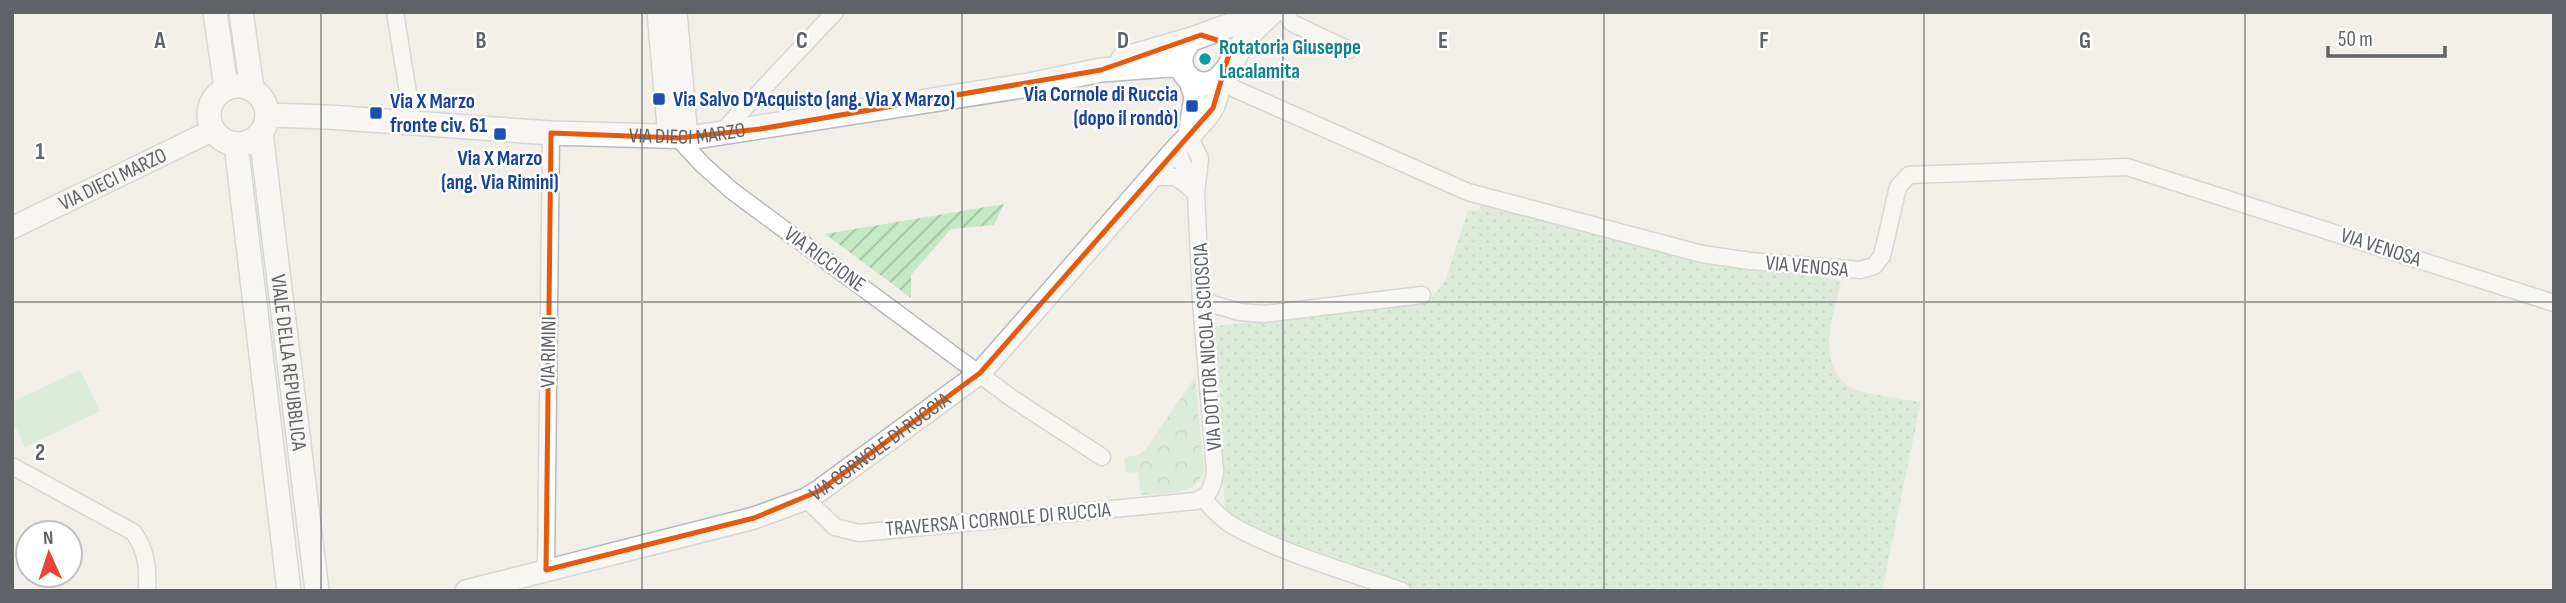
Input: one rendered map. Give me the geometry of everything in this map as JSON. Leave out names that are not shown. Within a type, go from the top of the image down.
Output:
[{"type":"main road","points":[[215,12],[226,88]]},
{"type":"main road","points":[[241,12],[252,89]]},
{"type":"main road","name":"VIA DIECI MARZO","points":[[1101,70],[1118,60],[1197,37],[1266,12]]},
{"type":"main road","points":[[1224,71],[1226,47],[1213,37],[1197,37],[1181,52],[1185,73],[1203,83],[1224,71],[1247,37],[1272,12]]},
{"type":"main road","name":"VIA DIECI MARZO","points":[[264,124],[413,124],[551,133],[678,137],[720,134],[1028,85],[1101,70],[1170,65],[1185,73]]},
{"type":"main road","points":[[240,85],[252,89],[264,101],[264,124],[245,143],[227,142],[213,130],[209,121],[211,104],[226,88],[240,85]]},
{"type":"main road","name":"VIALE DELLA REPUBBLICA","points":[[264,124],[317,591]]},
{"type":"main road","name":"VIALE DELLA REPUBBLICA","points":[[236,144],[289,591]]},
{"type":"street","points":[[395,12],[413,124]]},
{"type":"street","points":[[658,12],[678,137]]},
{"type":"street","points":[[676,12],[678,137]]},
{"type":"street","points":[[720,134],[835,12]]},
{"type":"street","points":[[1285,12],[1292,23],[1349,50]]},
{"type":"street","name":"VIA CORNOLE DI RUCCIA","points":[[466,591],[754,518],[806,499],[980,373],[1184,141],[1202,124],[1220,92],[1224,71]]},
{"type":"street","name":"VIA VENOSA","points":[[1224,71],[1235,89],[1468,192],[1702,254],[1750,261],[1860,270],[1874,266],[1882,256],[1898,187],[1909,176],[2127,167],[2554,303]]},
{"type":"street","points":[[1184,141],[1195,96],[1185,73]]},
{"type":"street","name":"VIA DIECI MARZO","points":[[12,228],[213,130]]},
{"type":"street","name":"VIA RIMINI","points":[[546,570],[551,133]]},
{"type":"street","name":"VIA RICCIONE","points":[[678,137],[703,165],[731,190],[1013,399],[1102,457]]},
{"type":"street","name":"VIA DOTTOR NICOLA SCIOSCIA","points":[[1184,141],[1200,159],[1196,193],[1201,302],[1216,471],[1213,488],[1203,498]]},
{"type":"street","points":[[1153,177],[1176,177],[1196,193]]},
{"type":"street","points":[[1201,302],[1240,312],[1264,314],[1422,295]]},
{"type":"street","points":[[12,466],[133,532],[141,542],[148,568],[147,591]]},
{"type":"street","points":[[1203,498],[1213,511],[1234,526],[1280,547],[1402,591]]},
{"type":"street","name":"TRAVERSA I CORNOLE DI RUCCIA","points":[[806,499],[835,527],[859,533],[1196,501],[1203,498]]},
{"type":"highlighted area","points":[[1201,35],[1220,41],[1229,54],[1213,108],[980,373],[819,491],[754,518],[546,570],[551,133],[678,138],[760,129],[1101,70]]},
{"type":"green space","points":[[1486,196],[1814,272],[1841,282],[1829,339],[1833,366],[1840,378],[1857,390],[1921,402],[1882,591],[1407,591],[1242,524],[1225,507],[1209,348],[1216,326],[1429,302],[1445,281],[1468,210],[1479,211]]},
{"type":"green space","points":[[1004,204],[994,225],[951,229],[911,275],[911,298],[825,234]]},
{"type":"green space","points":[[80,370],[100,411],[25,447],[12,420],[12,402]]},
{"type":"green space","points":[[1195,377],[1204,471],[1194,485],[1186,489],[1141,495],[1138,472],[1126,473],[1124,458],[1140,454],[1146,449]]},
{"type":"place","name":"Rotatoria Giuseppe Lacalamita","points":[[1205,59]]},
{"type":"place","name":"Via Salvo D’Acquisto (ang. Via X Marzo)","points":[[659,99]]},
{"type":"place","name":"Via Cornole di Ruccia (dopo il rondò)","points":[[1192,106]]},
{"type":"place","name":"Via X Marzo fronte civ. 61","points":[[376,113]]},
{"type":"place","name":"Via X Marzo (ang. Via Rimini)","points":[[500,134]]}]
